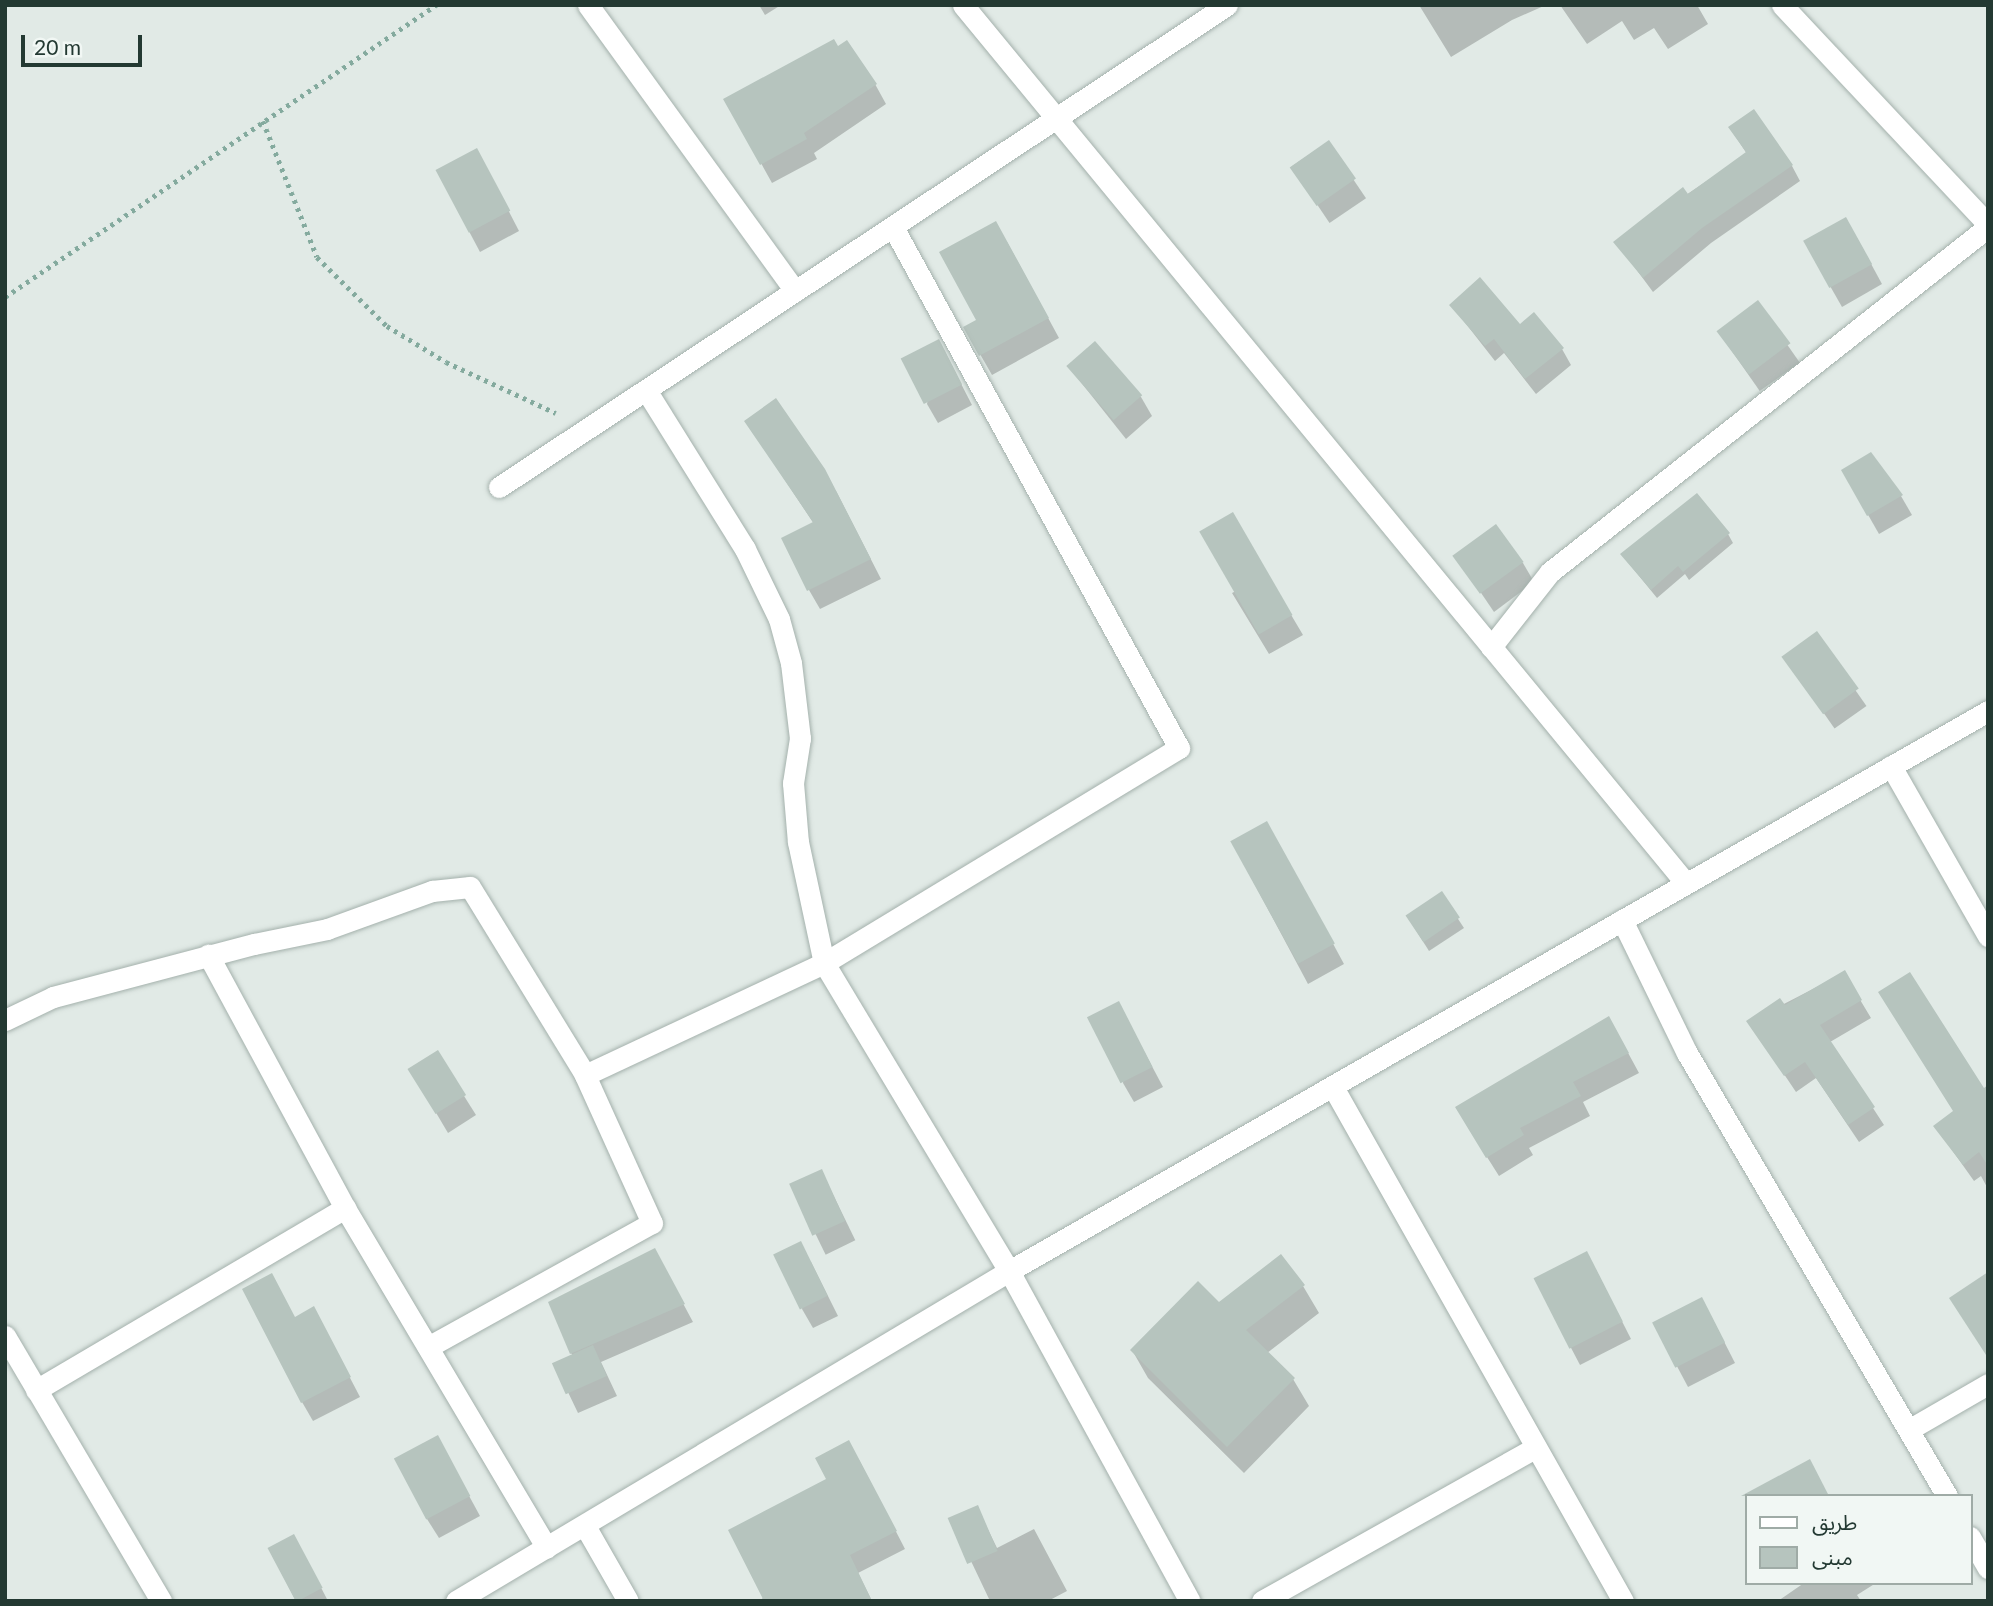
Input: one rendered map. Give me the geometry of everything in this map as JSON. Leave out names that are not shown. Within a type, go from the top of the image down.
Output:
[{"type":"street","points":[[588,5],[795,291]]},
{"type":"street","points":[[963,5],[1685,882]]},
{"type":"street","points":[[499,487],[795,291],[894,229],[1227,5]]},
{"type":"street","points":[[1491,647],[1550,572],[1988,226],[1782,5]]},
{"type":"street","points":[[586,1075],[824,963],[1179,747],[894,229]]},
{"type":"street","points":[[646,390],[745,549],[779,619],[791,663],[800,738],[793,783],[798,842],[824,963],[1009,1271],[1190,1601]]},
{"type":"street","points":[[456,1601],[1009,1271],[1988,711]]},
{"type":"street","points":[[1891,766],[1988,936]]},
{"type":"street","points":[[5,1020],[54,997],[208,955],[327,929],[432,891],[470,887],[586,1075],[652,1223],[428,1347]]},
{"type":"street","points":[[1622,920],[1688,1053],[1946,1494]]},
{"type":"street","points":[[208,955],[345,1208],[547,1548]]},
{"type":"street","points":[[1333,1087],[1623,1601]]},
{"type":"street","points":[[36,1390],[345,1208]]},
{"type":"street","points":[[5,1336],[161,1601]]},
{"type":"street","points":[[1910,1429],[1988,1384]]},
{"type":"street","points":[[1262,1601],[1535,1448]]},
{"type":"street","points":[[585,1526],[628,1601]]},
{"type":"street","points":[[1972,1540],[1988,1568]]},
{"type":"path","points":[[5,297],[436,5]]},
{"type":"path","points":[[263,121],[317,257],[387,326],[446,362],[588,428]]},
{"type":"building","points":[[834,39],[838,46],[847,40],[877,84],[804,133],[807,139],[760,165],[723,99]]},
{"type":"building","points":[[1754,109],[1793,165],[1702,228],[1643,278],[1613,242],[1683,187],[1688,194],[1746,152],[1728,127]]},
{"type":"building","points":[[1329,140],[1356,179],[1317,206],[1290,168]]},
{"type":"building","points":[[477,148],[510,211],[469,233],[436,170]]},
{"type":"building","points":[[1846,217],[1872,264],[1829,288],[1803,241]]},
{"type":"building","points":[[996,221],[1049,318],[979,356],[963,327],[976,320],[939,252]]},
{"type":"building","points":[[1480,277],[1520,324],[1534,312],[1564,348],[1525,379],[1494,339],[1485,346],[1449,305]]},
{"type":"building","points":[[1758,300],[1790,343],[1749,374],[1716,331]]},
{"type":"building","points":[[939,339],[962,384],[924,404],[901,359]]},
{"type":"building","points":[[1095,341],[1142,395],[1114,420],[1066,366]]},
{"type":"building","points":[[776,398],[825,469],[871,559],[807,591],[781,538],[813,522],[744,421]]},
{"type":"building","points":[[1871,452],[1903,495],[1867,516],[1841,470]]},
{"type":"building","points":[[1697,493],[1730,533],[1683,572],[1678,566],[1651,590],[1620,554]]},
{"type":"building","points":[[1233,512],[1292,615],[1259,635],[1199,532]]},
{"type":"building","points":[[1496,524],[1524,562],[1480,594],[1452,556]]},
{"type":"building","points":[[1817,631],[1859,688],[1823,714],[1781,657]]},
{"type":"building","points":[[1267,821],[1335,943],[1298,964],[1230,841]]},
{"type":"building","points":[[1442,891],[1460,918],[1423,942],[1406,916]]},
{"type":"building","points":[[1845,970],[1862,1000],[1820,1025],[1875,1107],[1848,1125],[1805,1062],[1784,1076],[1746,1021],[1780,998],[1785,1005]]},
{"type":"building","points":[[1910,972],[1984,1088],[1988,1085],[1988,1166],[1979,1152],[1963,1165],[1933,1126],[1953,1111],[1878,992]]},
{"type":"building","points":[[1119,1001],[1153,1067],[1121,1083],[1087,1017]]},
{"type":"building","points":[[1609,1016],[1629,1053],[1573,1082],[1581,1096],[1520,1128],[1524,1135],[1486,1158],[1455,1107]]},
{"type":"building","points":[[438,1050],[466,1095],[436,1114],[407,1069]]},
{"type":"building","points":[[822,1169],[845,1221],[812,1236],[789,1184]]},
{"type":"building","points":[[801,1241],[828,1296],[800,1309],[773,1255]]},
{"type":"building","points":[[655,1248],[685,1304],[570,1354],[548,1302]]},
{"type":"building","points":[[1587,1251],[1623,1321],[1569,1349],[1534,1278]]},
{"type":"building","points":[[1281,1254],[1305,1285],[1246,1330],[1295,1378],[1227,1447],[1130,1350],[1198,1281],[1219,1302]]},
{"type":"building","points":[[1988,1272],[1988,1358],[1949,1298]]},
{"type":"building","points":[[272,1273],[295,1317],[314,1306],[351,1377],[301,1403],[242,1289]]},
{"type":"building","points":[[1702,1297],[1725,1342],[1675,1368],[1652,1322]]},
{"type":"building","points":[[593,1345],[607,1376],[566,1394],[552,1363]]},
{"type":"building","points":[[438,1435],[470,1496],[426,1519],[394,1458]]},
{"type":"building","points":[[849,1440],[897,1531],[850,1555],[872,1601],[764,1601],[728,1530],[826,1479],[815,1458]]},
{"type":"building","points":[[1810,1459],[1828,1494],[1745,1494]]},
{"type":"building","points":[[978,1505],[998,1551],[967,1564],[948,1518]]},
{"type":"building","points":[[294,1534],[323,1588],[296,1601],[268,1548]]}]
